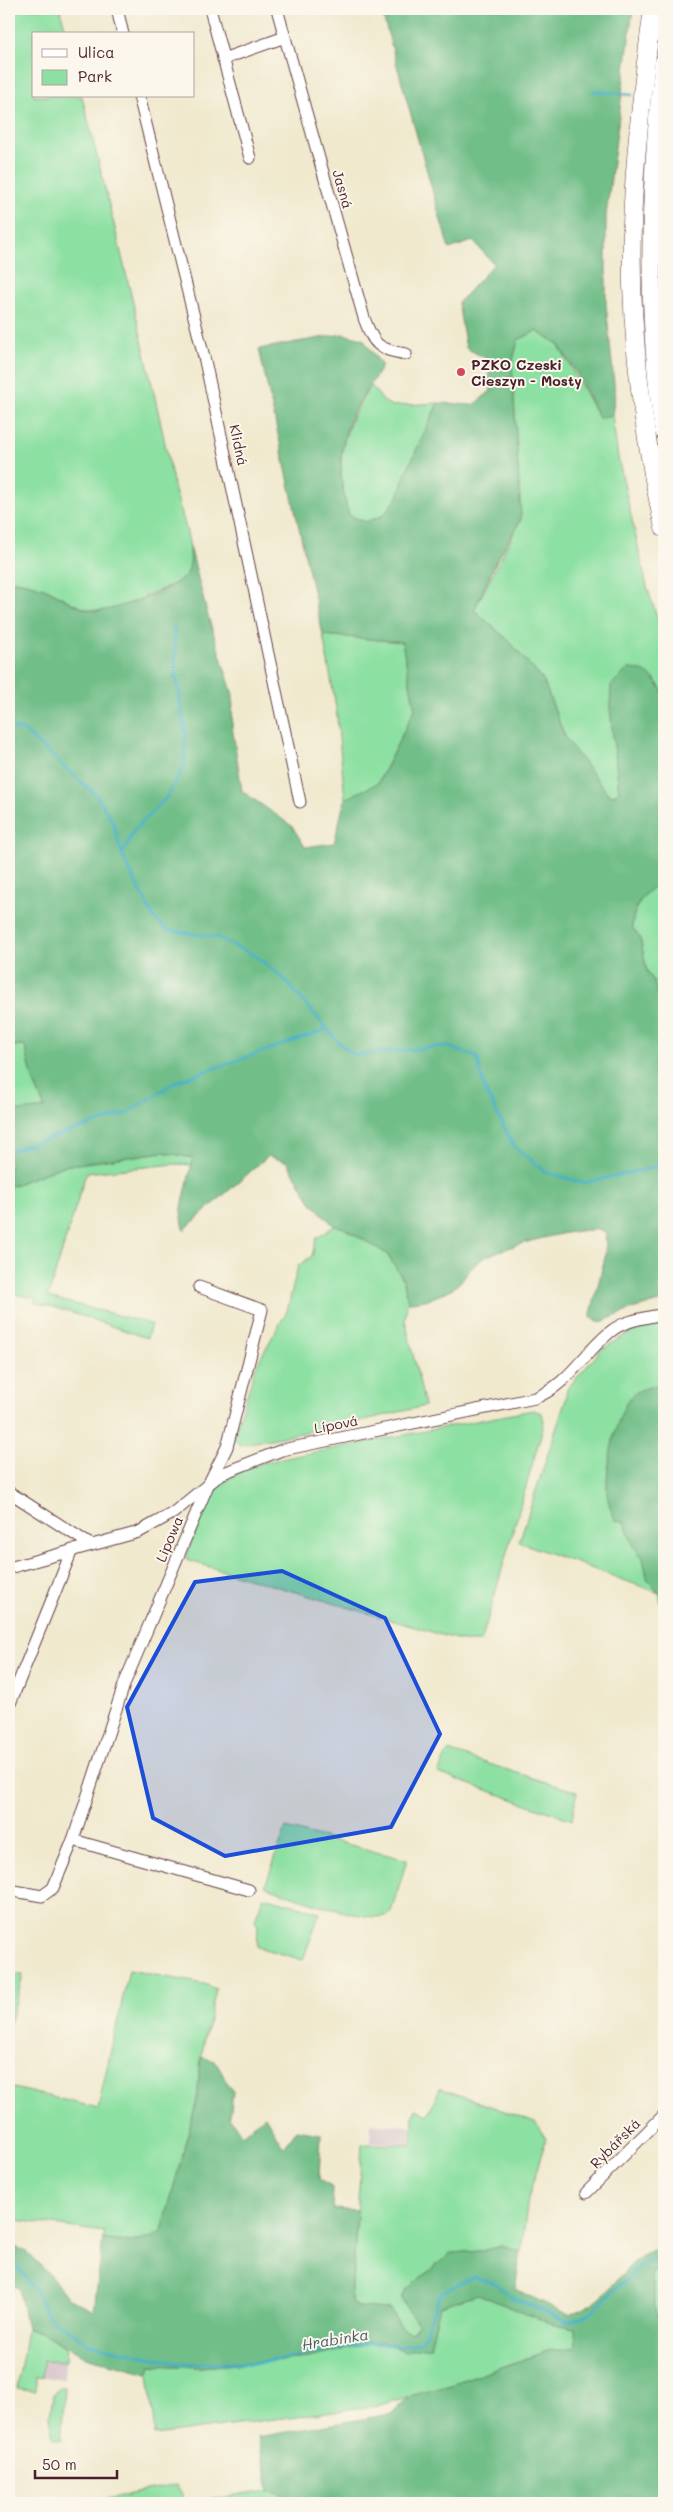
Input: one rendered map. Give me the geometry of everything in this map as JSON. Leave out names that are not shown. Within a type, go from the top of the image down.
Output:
[{"type":"highway","points":[[653,9],[635,182],[632,225],[633,294],[645,426],[664,528]]},
{"type":"highway","points":[[664,62],[654,162],[651,251],[652,310],[664,432]]},
{"type":"street","points":[[117,9],[123,32]]},
{"type":"street","points":[[210,9],[250,158]]},
{"type":"street","name":"Jasná","points":[[277,9],[372,339],[385,350],[406,354]]},
{"type":"street","points":[[223,58],[285,37]]},
{"type":"street","name":"Klidná","points":[[140,98],[206,362],[300,802]]},
{"type":"street","name":"Lipowa","points":[[9,1890],[42,1896],[53,1888],[73,1840],[125,1682],[208,1485],[227,1447],[262,1310],[198,1287]]},
{"type":"street","name":"Lípová","points":[[9,1568],[138,1532],[173,1513],[221,1474],[282,1450],[535,1398],[549,1392],[562,1383],[611,1331],[630,1322],[664,1314]]},
{"type":"street","points":[[9,1492],[90,1545]]},
{"type":"street","points":[[9,1706],[72,1550]]},
{"type":"street","points":[[73,1840],[248,1890]]},
{"type":"street","name":"Rybářská","points":[[586,2193],[664,2114]]},
{"type":"highlighted area","points":[[282,1571],[385,1618],[440,1734],[391,1827],[225,1856],[153,1818],[127,1707],[195,1582]]},
{"type":"shaded area","points":[[371,2124],[411,2126],[410,2145],[370,2142]]},
{"type":"shaded area","points":[[43,2361],[65,2362],[64,2379],[42,2377]]},
{"type":"green space","points":[[9,9],[60,9],[66,32],[32,32],[32,98],[82,98],[141,337],[175,491],[189,542],[190,565],[187,574],[172,585],[109,610],[87,609],[44,588],[9,580]]},
{"type":"green space","points":[[381,9],[633,9],[606,216],[606,304],[615,393],[612,415],[599,418],[577,374],[558,344],[536,331],[518,340],[512,364],[521,519],[497,560],[474,610],[508,640],[543,680],[566,739],[609,795],[619,792],[610,707],[611,685],[628,669],[635,669],[650,676],[664,694],[664,881],[651,889],[641,899],[635,912],[632,927],[640,938],[647,971],[653,980],[664,1015],[664,1301],[635,1308],[601,1322],[590,1318],[605,1257],[606,1233],[602,1230],[559,1234],[523,1243],[492,1254],[482,1259],[458,1284],[448,1291],[427,1299],[408,1302],[403,1279],[387,1254],[342,1227],[334,1226],[311,1202],[287,1162],[268,1156],[184,1230],[181,1212],[193,1158],[163,1152],[63,1166],[9,1187],[9,1084],[18,1111],[45,1108],[33,1080],[25,1046],[9,1046],[9,580],[41,587],[88,610],[114,608],[142,599],[179,581],[186,575],[189,568],[190,546],[207,613],[233,695],[232,726],[242,791],[292,826],[305,847],[334,843],[345,799],[378,783],[415,709],[402,642],[323,635],[259,349],[342,334],[363,339],[382,366],[353,413],[342,451],[341,476],[349,515],[366,522],[384,515],[398,497],[405,475],[438,403],[473,405],[491,391],[487,359],[466,348],[458,303],[494,264],[473,241],[449,249]]},
{"type":"green space","points":[[536,331],[558,344],[599,418],[612,415],[618,457],[647,587],[664,637],[664,694],[654,678],[610,707],[619,792],[612,795],[602,788],[566,739],[543,680],[508,640],[474,610],[521,519],[512,364],[518,340]]},
{"type":"green space","points":[[371,385],[383,401],[392,406],[438,403],[405,475],[398,497],[384,515],[366,522],[349,516],[341,479],[341,463],[347,433]]},
{"type":"green space","points":[[323,635],[402,642],[415,709],[378,783],[345,799],[336,707]]},
{"type":"green space","points":[[664,881],[664,1015],[653,980],[647,971],[640,938],[632,927],[635,912],[641,899],[651,889]]},
{"type":"green space","points":[[9,1046],[25,1046],[33,1080],[45,1109],[18,1111],[9,1084]]},
{"type":"green space","points":[[163,1152],[193,1158],[192,1165],[175,1164],[86,1173],[48,1297],[151,1324],[147,1338],[77,1314],[35,1303],[35,1298],[9,1293],[9,1187],[63,1166]]},
{"type":"green space","points":[[334,1226],[342,1227],[387,1254],[403,1279],[408,1298],[405,1320],[425,1406],[347,1424],[240,1445],[233,1439],[256,1366],[287,1311],[298,1266],[312,1256],[316,1239]]},
{"type":"green space","points":[[664,1320],[664,1385],[649,1386],[627,1401],[613,1439],[625,1523],[634,1547],[643,1558],[648,1581],[659,1593],[519,1542],[565,1402],[567,1389],[601,1350],[627,1334]]},
{"type":"green space","points":[[664,1385],[664,1591],[660,1593],[648,1581],[643,1558],[634,1547],[625,1523],[615,1520],[608,1501],[607,1484],[613,1440],[622,1411],[628,1400],[642,1389]]},
{"type":"green space","points":[[533,1410],[542,1413],[544,1421],[542,1431],[481,1642],[466,1642],[186,1560],[198,1523],[209,1500],[225,1481],[236,1474],[265,1462]]},
{"type":"green space","points":[[664,1591],[664,1624],[659,1593]]},
{"type":"green space","points":[[448,1751],[577,1792],[572,1820],[438,1773]]},
{"type":"green space","points":[[286,1828],[407,1860],[390,1915],[378,1917],[363,1916],[328,1908],[265,1886]]},
{"type":"green space","points":[[263,1897],[320,1912],[303,1960],[257,1947],[258,1926],[255,1921]]},
{"type":"green space","points":[[129,1970],[204,1984],[216,1989],[201,2057],[197,2100],[162,2231],[141,2240],[118,2241],[103,2239],[104,2232],[9,2219],[9,2087],[98,2108]]},
{"type":"green space","points":[[17,1974],[23,1975],[9,2027],[9,1981],[12,1982]]},
{"type":"green space","points":[[201,2057],[215,2061],[233,2092],[230,2118],[242,2135],[265,2116],[284,2148],[296,2130],[321,2134],[319,2179],[333,2187],[332,2209],[357,2211],[351,2301],[356,2307],[390,2309],[399,2324],[409,2331],[413,2332],[418,2324],[407,2309],[402,2298],[406,2290],[451,2253],[481,2251],[501,2246],[521,2252],[515,2289],[569,2315],[591,2304],[603,2295],[643,2255],[653,2250],[664,2248],[664,2270],[653,2271],[652,2277],[657,2317],[664,2325],[664,2503],[307,2503],[269,2490],[258,2437],[391,2414],[409,2396],[452,2385],[547,2351],[576,2347],[575,2328],[546,2322],[478,2294],[440,2306],[430,2347],[404,2351],[381,2341],[308,2358],[201,2367],[151,2365],[148,2373],[86,2357],[41,2332],[27,2329],[19,2289],[9,2280],[9,2244],[27,2252],[50,2275],[67,2297],[94,2310],[103,2239],[134,2241],[148,2238],[162,2231],[197,2100]]},
{"type":"green space","points":[[440,2088],[535,2122],[546,2139],[528,2199],[521,2252],[501,2246],[481,2251],[451,2253],[406,2290],[402,2298],[407,2309],[418,2324],[413,2332],[396,2320],[390,2309],[356,2307],[351,2301],[362,2144],[412,2145],[413,2117],[416,2109],[428,2115]]},
{"type":"green space","points":[[664,2270],[664,2325],[657,2317],[652,2277],[653,2271]]},
{"type":"green space","points":[[478,2294],[546,2322],[575,2328],[576,2347],[547,2351],[451,2385],[380,2405],[155,2435],[148,2373],[151,2365],[201,2367],[308,2358],[381,2341],[404,2351],[440,2305]]},
{"type":"green space","points":[[27,2329],[41,2332],[67,2347],[66,2362],[43,2361],[42,2377],[36,2377],[36,2391],[17,2388]]},
{"type":"green space","points":[[61,2388],[65,2388],[61,2440],[53,2438],[50,2416],[53,2394]]},
{"type":"green space","points":[[176,2485],[186,2502],[269,2490],[307,2503],[58,2503],[59,2498],[91,2502]]},
{"type":"waterway","points":[[593,91],[632,95]]},
{"type":"waterway","points":[[122,855],[134,830],[167,797],[184,766],[186,737],[176,675],[174,626]]},
{"type":"waterway","points":[[9,728],[23,730],[97,796],[113,822],[122,855],[154,918],[167,930],[217,937],[257,957],[283,978],[342,1046],[356,1055],[446,1046],[477,1057],[485,1090],[514,1146],[546,1172],[584,1183],[664,1165]]},
{"type":"waterway","points":[[9,1151],[128,1113],[175,1082],[328,1029]]},
{"type":"waterway","name":"Hrabinka","points":[[9,2262],[14,2262],[36,2292],[47,2315],[89,2344],[177,2363],[258,2363],[371,2343],[402,2346],[422,2342],[440,2293],[473,2277],[496,2283],[513,2298],[570,2322],[591,2312],[644,2263],[664,2257]]},
{"type":"place","name":"PZKO Czeski Cieszyn - Mosty","points":[[461,372]]}]
